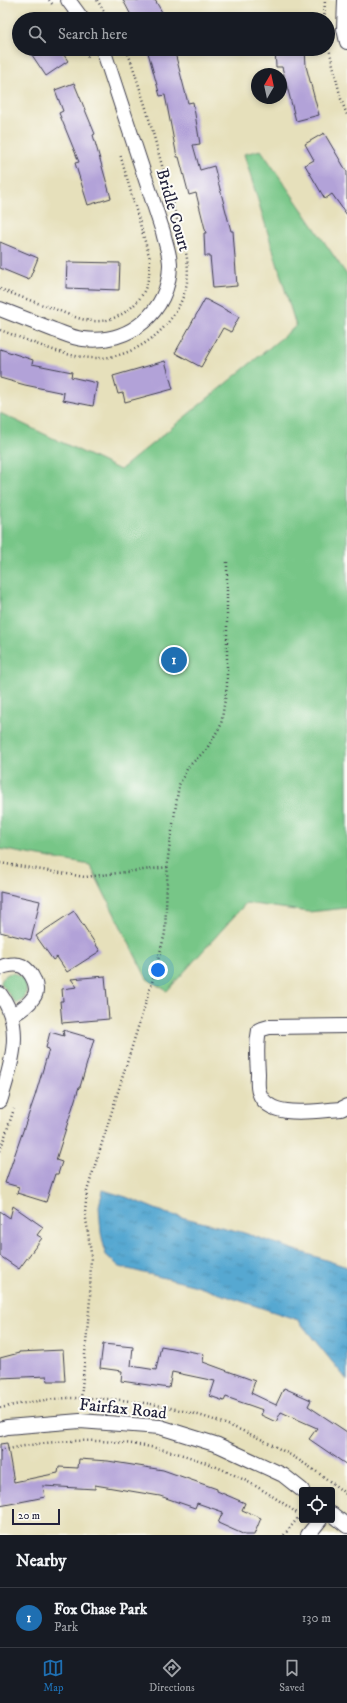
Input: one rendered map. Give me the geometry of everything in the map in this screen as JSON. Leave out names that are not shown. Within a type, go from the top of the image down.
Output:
[{"type":"street","points":[[68,0],[77,12]]},
{"type":"street","points":[[345,0],[344,29],[347,42]]},
{"type":"street","name":"Bridle Court","points":[[0,309],[81,339],[103,340],[115,338],[134,330],[148,318],[160,303],[168,284],[170,263],[163,232],[105,56]]},
{"type":"street","points":[[0,968],[5,965],[21,965],[32,974],[36,987],[34,997],[23,1009],[11,1016]]},
{"type":"street","points":[[0,994],[11,1016],[14,1029],[14,1047],[0,1101]]},
{"type":"street","points":[[347,1026],[269,1027],[259,1030],[257,1046],[259,1092],[270,1107],[289,1112],[341,1109],[347,1106]]},
{"type":"street","name":"Fairfax Road","points":[[0,1429],[7,1427],[80,1421],[160,1427],[218,1445],[283,1475],[299,1488]]},
{"type":"street","points":[[335,1516],[347,1526]]},
{"type":"street","points":[[308,1535],[318,1523]]},
{"type":"path","points":[[97,0],[105,12]]},
{"type":"path","points":[[324,12],[325,0]]},
{"type":"path","points":[[87,56],[91,64]]},
{"type":"path","points":[[0,330],[60,352],[76,356],[100,358],[126,353],[151,339],[168,322],[178,307],[186,287],[188,262],[146,108],[129,56]]},
{"type":"path","points":[[331,56],[341,99],[347,114]]},
{"type":"path","points":[[0,289],[76,317],[93,321],[107,320],[118,316],[136,303],[145,290],[149,276],[150,259],[120,152]]},
{"type":"path","points":[[81,1399],[90,1299],[91,1253],[85,1212],[88,1191],[154,976],[165,933],[168,867],[179,785],[188,767],[206,750],[221,725],[227,686],[227,562]]},
{"type":"path","points":[[0,863],[85,877],[168,867]]},
{"type":"path","points":[[0,1451],[55,1442],[92,1441],[130,1443],[157,1447],[194,1457],[240,1477],[299,1514]]},
{"type":"path","points":[[284,1535],[299,1517]]},
{"type":"green space","points":[[261,150],[347,275],[347,908],[309,912],[246,903],[167,991],[147,979],[90,865],[0,849],[0,413],[120,470],[296,326],[244,154]]},
{"type":"green space","points":[[12,973],[20,976],[25,982],[26,986],[24,999],[16,1004],[1,983],[5,976]]},
{"type":"water","points":[[103,1190],[126,1197],[165,1213],[241,1232],[347,1267],[347,1380],[298,1320],[193,1285],[120,1267],[106,1255],[101,1233],[99,1206]]},
{"type":"building","points":[[123,0],[155,0],[162,12],[129,12]]},
{"type":"building","points":[[33,56],[65,56],[68,61],[46,76]]},
{"type":"building","points":[[149,56],[176,56],[188,103],[193,102],[200,144],[193,145],[200,170],[214,166],[231,231],[233,231],[237,286],[213,288],[210,256],[205,256],[204,233],[206,233],[196,193],[189,195],[179,157],[177,157],[165,95],[160,96]]},
{"type":"building","points":[[275,56],[305,56],[306,66],[319,115],[296,121],[287,86],[287,68],[276,67]]},
{"type":"building","points":[[74,83],[95,134],[93,135],[111,198],[88,205],[75,163],[79,162],[59,113],[63,111],[55,90]]},
{"type":"building","points":[[324,133],[347,172],[347,215],[332,194],[325,199],[305,165],[314,160],[305,144]]},
{"type":"building","points":[[0,242],[38,258],[29,280],[0,268]]},
{"type":"building","points":[[67,262],[120,263],[119,290],[66,288]]},
{"type":"building","points":[[205,299],[239,317],[231,332],[223,328],[201,367],[175,353]]},
{"type":"building","points":[[0,349],[33,360],[32,364],[72,372],[71,377],[97,383],[93,406],[63,400],[64,393],[0,378]]},
{"type":"building","points":[[165,361],[173,389],[125,402],[123,393],[118,394],[113,376]]},
{"type":"building","points":[[0,892],[40,901],[31,940],[0,932]]},
{"type":"building","points":[[74,911],[100,951],[67,972],[57,957],[53,960],[36,936]]},
{"type":"building","points":[[105,976],[109,1019],[62,1023],[60,1001],[63,1001],[62,989],[77,987],[71,979]]},
{"type":"building","points":[[63,1030],[94,1039],[56,1160],[62,1162],[58,1174],[55,1174],[46,1202],[17,1193],[19,1187],[5,1183],[35,1096],[49,1049],[46,1048],[50,1032],[64,1036]]},
{"type":"building","points":[[13,1206],[43,1227],[37,1235],[42,1238],[19,1269],[0,1256],[0,1211],[10,1218]]},
{"type":"building","points":[[103,1344],[133,1347],[131,1366],[156,1370],[161,1346],[204,1354],[203,1362],[255,1381],[251,1393],[276,1405],[284,1388],[311,1400],[308,1406],[347,1432],[347,1465],[309,1439],[317,1428],[281,1412],[276,1422],[261,1415],[263,1410],[226,1397],[224,1401],[210,1396],[215,1381],[172,1372],[169,1388],[121,1381],[122,1371],[100,1368]]},
{"type":"building","points":[[63,1350],[65,1381],[48,1381],[47,1376],[0,1378],[0,1358],[19,1352]]},
{"type":"building","points":[[7,1443],[14,1482],[58,1473],[59,1467],[78,1468],[79,1459],[108,1461],[163,1470],[217,1489],[217,1491],[245,1503],[242,1510],[261,1518],[254,1535],[245,1535],[218,1523],[223,1512],[197,1503],[195,1508],[160,1496],[95,1485],[95,1489],[43,1486],[45,1497],[0,1506],[0,1444]]},
{"type":"place","name":"Fox Chase Park","points":[[174,660]]}]
